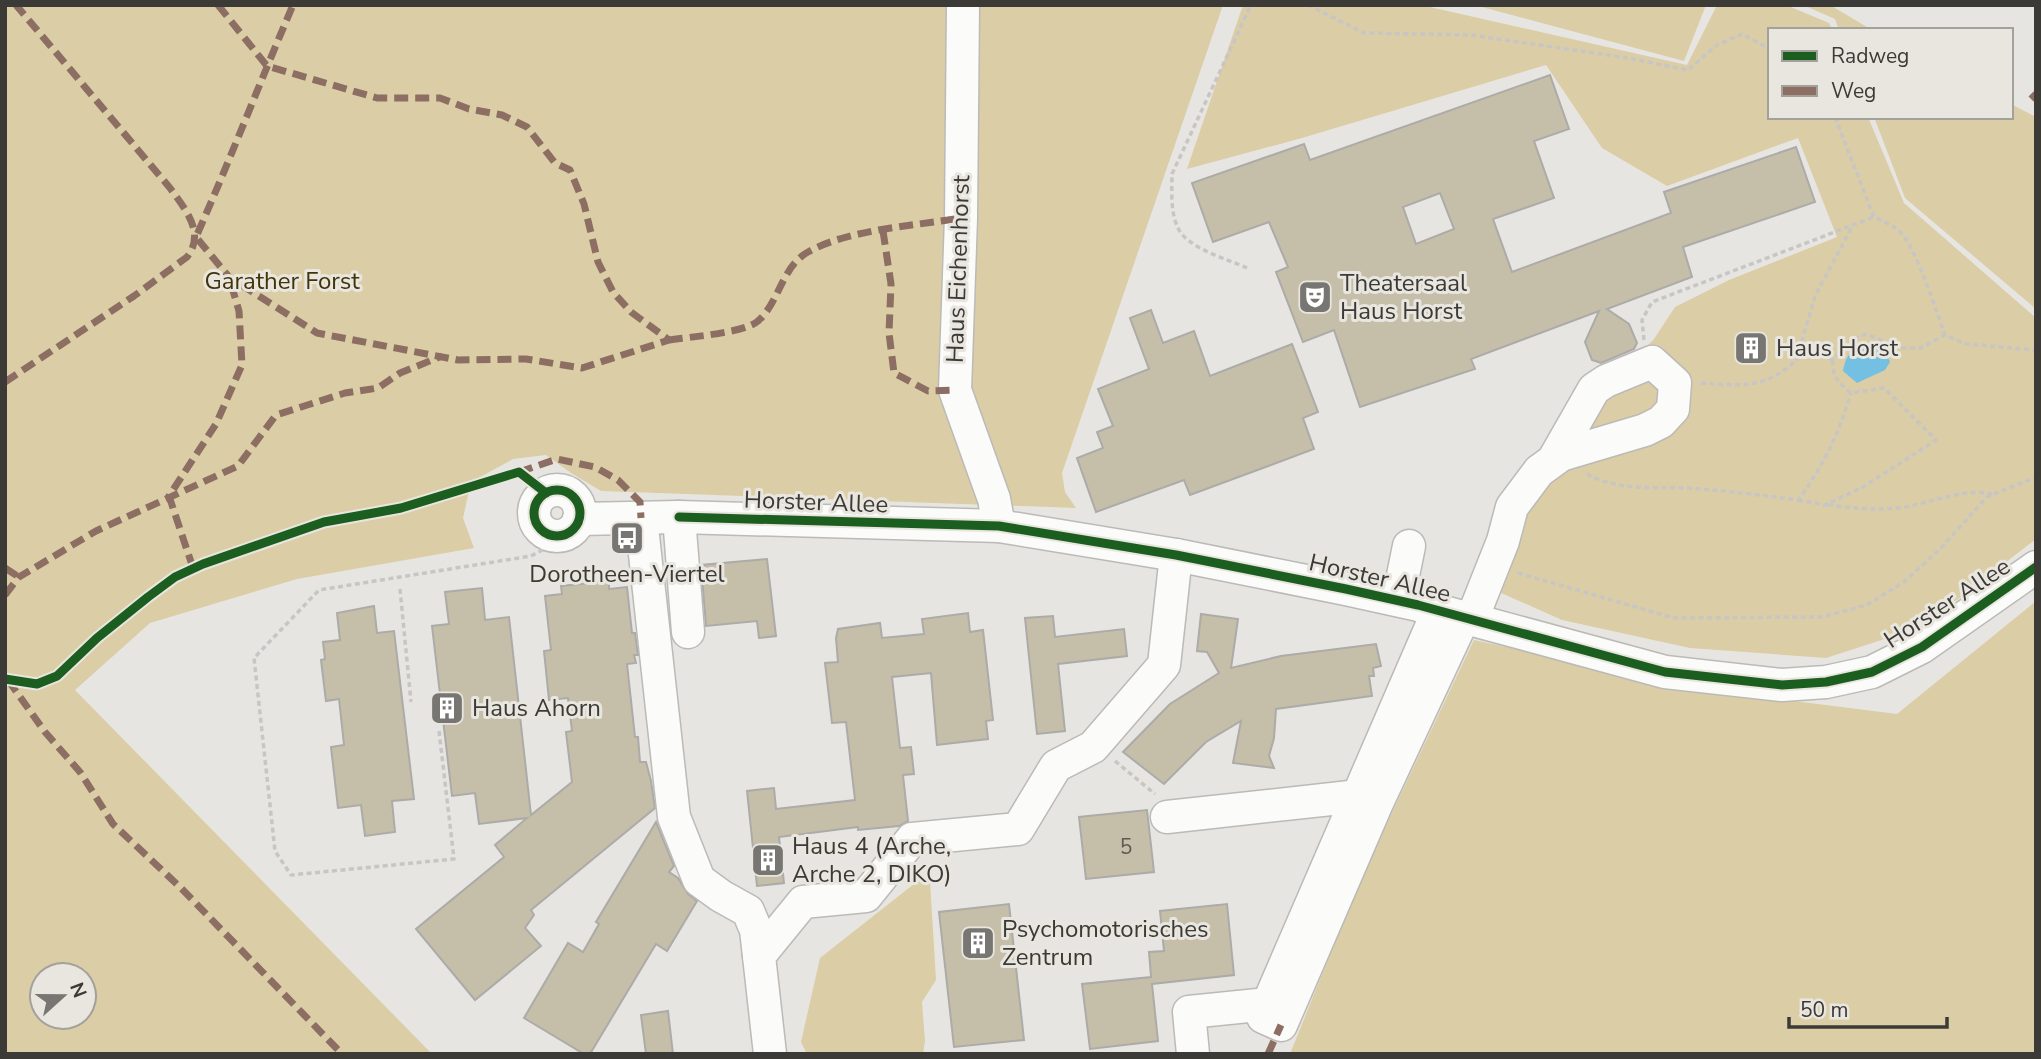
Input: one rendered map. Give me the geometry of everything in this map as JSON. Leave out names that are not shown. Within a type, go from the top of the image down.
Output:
[{"type":"street","name":"Haus Eichenhorst","points":[[963,5],[961,218],[955,390],[994,499],[999,526]]},
{"type":"street","points":[[1193,1054],[1189,1012],[1268,1004],[1458,616],[1492,566],[1503,541],[1512,507],[1539,471],[1558,457],[1645,430],[1661,422],[1673,408],[1675,383],[1652,362],[1606,381],[1594,389],[1558,457]]},
{"type":"street","name":"Horster Allee","points":[[568,528],[641,518],[679,517],[999,526],[1177,555],[1398,600],[1665,672],[1782,685],[1826,682],[1872,672],[1922,647],[2036,567]]},
{"type":"street","points":[[679,517],[688,632]]},
{"type":"street","points":[[641,518],[674,817],[698,880],[748,911],[756,930],[770,1054]]},
{"type":"street","points":[[1398,600],[1409,546]]},
{"type":"street","points":[[759,956],[803,902],[866,896],[912,839],[1018,829],[1056,766],[1096,745],[1164,665],[1177,555]]},
{"type":"street","points":[[1174,816],[1368,800]]},
{"type":"path","points":[[1247,268],[1190,243],[1178,228],[1172,202],[1172,174],[1251,5]]},
{"type":"path","points":[[1308,5],[1364,33],[1471,34],[1629,58],[1688,70],[1717,45],[1742,34],[1768,48]]},
{"type":"path","points":[[1836,119],[1874,217],[1889,224],[1905,237],[1945,335],[1966,344],[2036,350]]},
{"type":"path","points":[[1647,363],[1642,320],[1652,302],[1874,217]]},
{"type":"path","points":[[1796,360],[1815,296],[1853,225]]},
{"type":"path","points":[[1825,505],[1863,487],[1936,440],[1884,388],[1852,394],[1836,381],[1833,359],[1856,338],[1866,334],[1901,348],[1921,348],[1945,335]]},
{"type":"path","points":[[1675,383],[1680,381],[1726,385],[1768,381],[1786,372],[1800,356],[1833,359]]},
{"type":"path","points":[[1798,500],[1826,459],[1852,394]]},
{"type":"path","points":[[1558,457],[1603,482],[1626,486],[1721,491],[1877,510],[1980,492],[1993,494]]},
{"type":"path","points":[[1492,566],[1674,618],[1822,617],[1867,605],[1905,582],[1941,548],[1987,497],[2036,477]]},
{"type":"path","points":[[439,731],[454,859],[291,875],[275,851],[254,657],[319,590],[531,556],[548,547],[568,528]]},
{"type":"path","points":[[400,589],[411,702]]},
{"type":"path","points":[[1096,745],[1174,816]]},
{"type":"green space","name":"Garather Forst","points":[[5,5],[1223,5],[1062,473],[1065,492],[1076,508],[601,491],[546,455],[513,459],[471,482],[463,518],[474,548],[297,579],[150,623],[75,690],[432,1054],[5,1054]]},
{"type":"green space","points":[[1243,5],[1421,5],[1687,65],[1717,5],[1786,5],[1829,23],[1831,28],[1768,28],[1768,119],[1869,119],[1904,203],[2036,318],[2036,539],[1957,600],[1900,634],[1826,658],[1690,648],[1562,620],[1499,592],[1523,510],[1543,487],[1564,473],[1581,431],[1604,390],[1654,339],[1675,307],[1729,280],[1837,237],[1798,138],[1667,186],[1602,148],[1546,65],[1302,138],[1187,169]]},
{"type":"green space","points":[[1474,5],[1706,5],[1684,61]]},
{"type":"green space","points":[[1803,5],[1830,5],[1869,28],[1838,28],[1835,19]]},
{"type":"green space","points":[[2013,105],[2036,117],[2036,309],[1905,198],[1875,119],[2013,119]]},
{"type":"green space","points":[[2036,601],[2036,1054],[1290,1054],[1360,880],[1474,640],[1607,669],[1659,684],[1897,714]]},
{"type":"green space","points":[[919,880],[930,881],[936,980],[922,1002],[925,1041],[923,1054],[807,1054],[801,1042],[820,958]]},
{"type":"water","points":[[1867,342],[1882,344],[1890,362],[1885,370],[1857,383],[1843,371],[1844,365],[1850,353]]},
{"type":"building","points":[[1550,75],[1569,129],[1534,141],[1554,198],[1493,219],[1512,272],[1671,213],[1664,192],[1796,147],[1815,202],[1683,247],[1692,277],[1607,309],[1629,324],[1637,343],[1634,349],[1601,363],[1592,360],[1585,342],[1599,311],[1471,359],[1475,369],[1360,407],[1334,330],[1303,342],[1276,272],[1288,267],[1269,222],[1213,242],[1192,183],[1304,144],[1310,160]],"holes":[[[1440,193],[1454,229],[1416,244],[1403,207]]]},
{"type":"building","points":[[1151,310],[1163,343],[1194,331],[1210,376],[1292,344],[1318,412],[1303,418],[1314,449],[1190,495],[1184,480],[1096,512],[1077,458],[1103,448],[1097,432],[1113,426],[1098,389],[1149,369],[1130,318]]},
{"type":"building","name":"Haus Horst","points":[[1747,338],[1755,338],[1760,347],[1758,354],[1747,356],[1742,351],[1742,343]]},
{"type":"building","points":[[767,559],[776,636],[759,638],[757,621],[706,626],[701,565]]},
{"type":"building","points":[[609,581],[609,589],[627,587],[632,633],[635,633],[638,655],[634,655],[636,663],[627,664],[635,737],[638,737],[640,762],[646,762],[655,808],[531,910],[534,915],[525,928],[541,946],[475,1000],[416,929],[504,857],[495,845],[527,818],[479,824],[475,793],[452,796],[432,626],[449,624],[445,592],[482,588],[485,620],[509,617],[531,815],[572,782],[566,732],[572,731],[568,698],[549,700],[544,651],[551,650],[545,596],[562,594],[561,586]]},
{"type":"building","points":[[374,606],[377,633],[394,631],[414,799],[392,801],[395,832],[365,836],[361,805],[338,808],[331,747],[344,745],[339,699],[326,701],[321,660],[325,659],[323,642],[340,640],[337,613]]},
{"type":"building","points":[[968,613],[970,632],[983,630],[993,720],[986,721],[988,739],[937,745],[931,673],[892,677],[900,748],[911,747],[914,774],[903,775],[908,821],[899,826],[858,830],[858,827],[779,837],[784,883],[757,886],[747,791],[774,788],[776,809],[855,800],[846,722],[832,723],[825,663],[838,662],[838,629],[880,623],[882,638],[924,634],[922,619]]},
{"type":"building","points":[[1201,614],[1238,619],[1231,668],[1281,656],[1376,644],[1381,666],[1373,668],[1374,676],[1369,676],[1372,696],[1276,709],[1274,738],[1269,756],[1274,768],[1233,763],[1241,721],[1206,742],[1164,784],[1123,752],[1170,704],[1219,673],[1207,652],[1197,651]]},
{"type":"building","points":[[1053,616],[1055,637],[1124,629],[1127,656],[1058,664],[1065,731],[1037,734],[1025,618]]},
{"type":"building","points":[[1147,810],[1154,872],[1086,879],[1079,817]]},
{"type":"building","points":[[656,822],[674,866],[669,872],[678,878],[688,894],[697,901],[667,951],[656,944],[590,1054],[584,1054],[524,1018],[568,943],[583,952],[599,924],[596,922]]},
{"type":"building","points":[[1009,904],[1024,1040],[954,1047],[939,912]]},
{"type":"building","points":[[1227,904],[1234,975],[1152,984],[1158,1041],[1090,1049],[1082,984],[1151,977],[1149,952],[1164,951],[1160,911]]},
{"type":"building","points":[[668,1011],[673,1054],[646,1054],[641,1015]]},
{"type":"marked path","points":[[5,382],[134,296],[187,257],[194,239],[191,221],[170,188],[16,5]]},
{"type":"marked path","points":[[218,5],[267,66],[377,98],[440,98],[469,109],[502,115],[527,127],[555,163],[570,170],[584,204],[598,262],[613,292],[631,312],[669,340],[582,368],[526,359],[458,360],[317,333],[229,277],[196,237],[221,179],[233,150],[245,121],[257,92],[269,63],[293,5]]},
{"type":"marked path","points":[[2031,99],[2036,94]]},
{"type":"marked path","points":[[669,340],[741,329],[758,321],[771,305],[792,266],[799,258],[824,244],[862,233],[961,218]]},
{"type":"marked path","points":[[883,231],[891,284],[889,333],[894,373],[928,391],[955,390]]},
{"type":"marked path","points":[[193,568],[169,496],[216,424],[242,365],[239,311],[229,277]]},
{"type":"marked path","points":[[5,595],[19,577],[96,531],[238,466],[276,415],[345,393],[378,388],[400,373],[442,356]]},
{"type":"marked path","points":[[519,472],[557,459],[595,467],[618,480],[640,502],[641,518]]},
{"type":"marked path","points":[[5,568],[19,577]]},
{"type":"marked path","points":[[8,680],[45,732],[80,772],[113,824],[181,888],[342,1054]]},
{"type":"marked path","points":[[1268,1054],[1281,1025]]},
{"type":"cycle path","points":[[5,679],[37,684],[57,676],[97,638],[175,577],[203,564],[324,522],[401,508],[519,472],[546,493]]},
{"type":"cycle path","points":[[557,490],[573,497],[580,513],[573,529],[557,536],[541,529],[534,513],[541,497],[557,490]]},
{"type":"cycle path","points":[[679,517],[999,526],[1176,555],[1346,589],[1418,605],[1665,672],[1782,685],[1826,682],[1872,672],[1922,647],[2036,567]]},
{"type":"place","name":"Theatersaal Haus Horst","points":[[1315,297]]},
{"type":"place","name":"Haus Horst","points":[[1751,348]]},
{"type":"place","name":"Dorotheen-Viertel","points":[[627,538]]},
{"type":"place","name":"Haus Ahorn","points":[[447,708]]},
{"type":"place","name":"Haus 4 (Arche, Arche 2, DIKO)","points":[[768,860]]},
{"type":"place","name":"Psychomotorisches Zentrum","points":[[978,943]]}]
